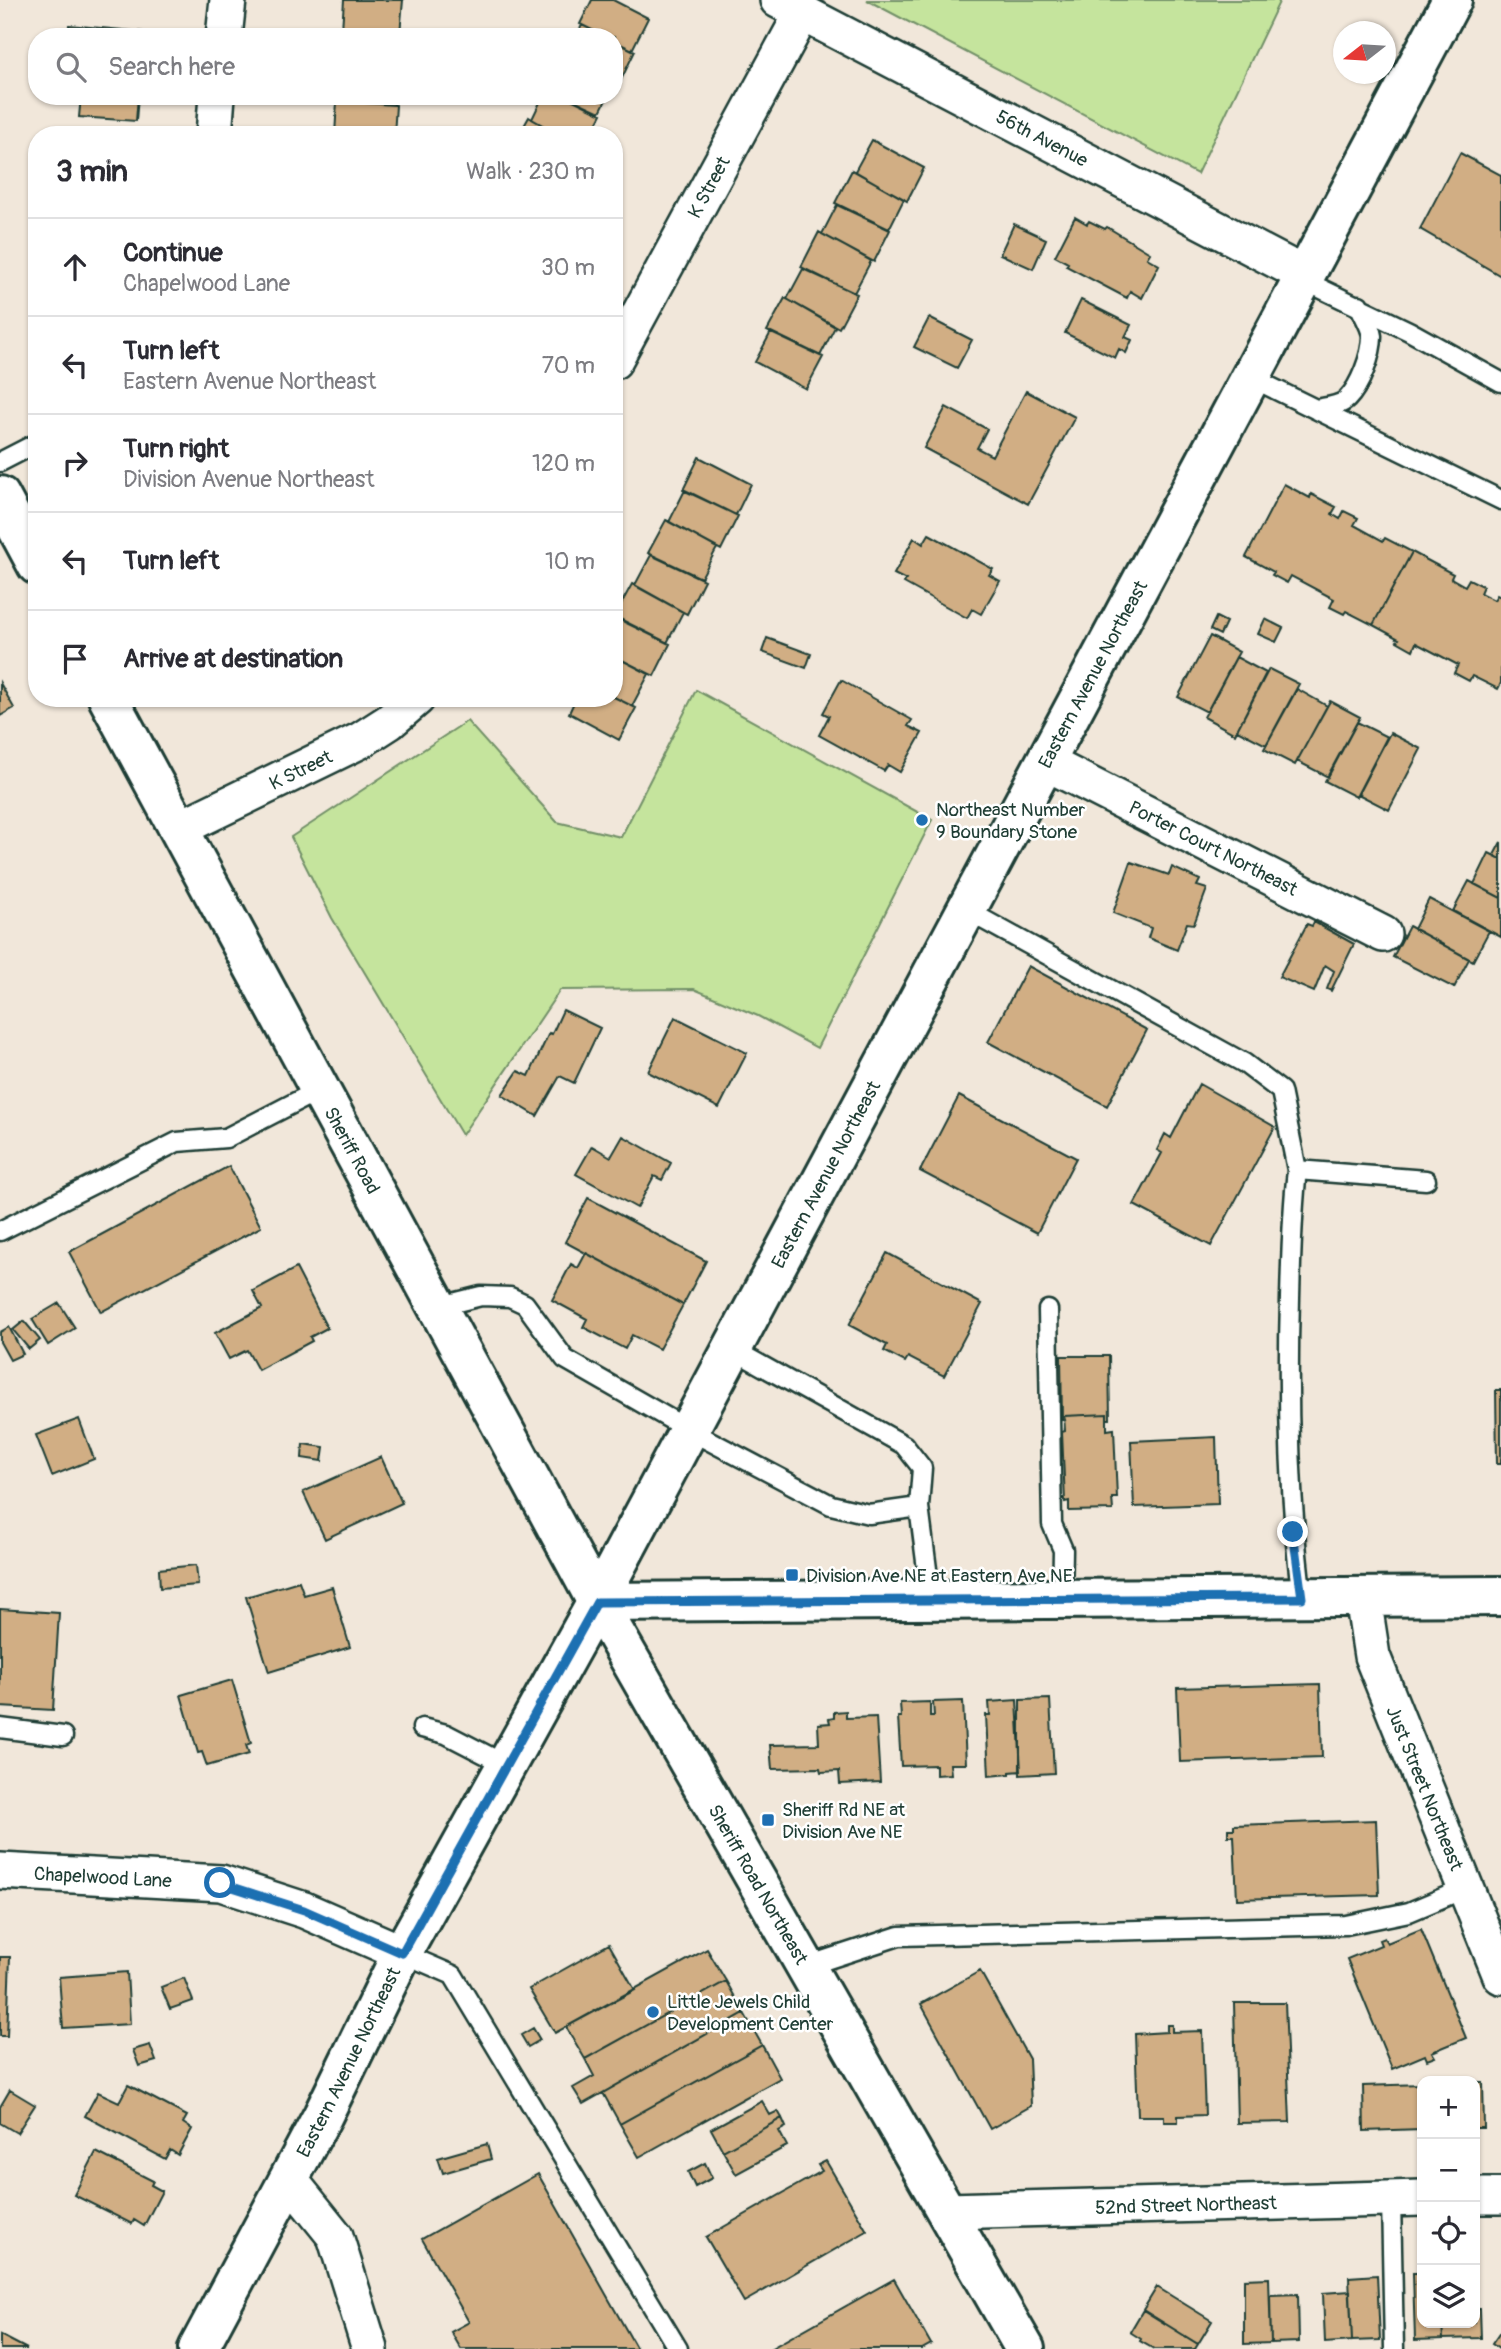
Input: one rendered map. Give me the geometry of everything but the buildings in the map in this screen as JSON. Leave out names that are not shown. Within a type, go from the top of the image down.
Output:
[{"type":"main road","name":"Eastern Avenue Northeast","points":[[198,2349],[289,2179],[402,1953],[597,1602],[1452,0]]},
{"type":"main road","points":[[0,496],[28,548]]},
{"type":"main road","name":"Sheriff Road","points":[[113,707],[597,1602]]},
{"type":"main road","points":[[597,1602],[1501,1595]]},
{"type":"main road","name":"Sheriff Road Northeast","points":[[597,1602],[1025,2349]]},
{"type":"street","points":[[225,28],[228,0]]},
{"type":"street","name":"56th Avenue","points":[[790,7],[1304,277]]},
{"type":"street","name":"K Street","points":[[623,343],[790,7]]},
{"type":"street","points":[[215,126],[216,105]]},
{"type":"street","name":"K Street","points":[[178,829],[361,740],[406,707]]},
{"type":"street","name":"Porter Court Northeast","points":[[1045,762],[1383,934]]},
{"type":"street","name":"Just Street Northeast","points":[[1363,1598],[1372,1656],[1501,1976]]},
{"type":"street","name":"Chapelwood Lane","points":[[0,1871],[220,1883],[304,1910],[402,1953]]},
{"type":"street","points":[[289,2179],[335,2236],[370,2349]]},
{"type":"street","points":[[1480,2196],[1501,2196]]},
{"type":"street","name":"52nd Street Northeast","points":[[948,2211],[1406,2199]]},
{"type":"lane","points":[[1304,277],[1501,382]]},
{"type":"lane","points":[[1315,409],[1348,398],[1359,379],[1369,352],[1372,334],[1359,305]]},
{"type":"lane","points":[[1250,377],[1501,500]]},
{"type":"lane","points":[[0,461],[28,447]]},
{"type":"lane","points":[[966,909],[1244,1063],[1282,1091],[1297,1170],[1293,1211],[1289,1385],[1293,1532],[1302,1598]]},
{"type":"lane","points":[[0,1231],[177,1142],[226,1138],[319,1090]]},
{"type":"lane","points":[[1297,1170],[1426,1180]]},
{"type":"lane","points":[[437,1307],[481,1297],[510,1297],[525,1304],[565,1359],[689,1430],[831,1504],[869,1514],[919,1507]]},
{"type":"lane","points":[[1048,1310],[1052,1524],[1063,1550],[1062,1599]]},
{"type":"lane","points":[[732,1349],[904,1446],[922,1468],[919,1507],[931,1600]]},
{"type":"lane","points":[[0,1728],[63,1735]]},
{"type":"lane","points":[[422,1728],[446,1734],[506,1765]]},
{"type":"lane","points":[[807,1966],[899,1936],[1346,1925],[1409,1912],[1466,1888]]},
{"type":"lane","points":[[402,1953],[453,1975],[678,2349]]},
{"type":"lane","points":[[1394,2349],[1406,2199]]},
{"type":"green space","points":[[867,0],[1280,0],[1197,174]]},
{"type":"green space","points":[[696,690],[932,820],[817,1048],[758,1016],[694,989],[560,990],[462,1135],[332,918],[291,837],[467,721],[557,822],[621,837]]},
{"type":"place","name":"Northeast Number 9 Boundary Stone","points":[[922,820]]},
{"type":"place","name":"Division Ave NE at Eastern Ave NE","points":[[792,1575]]},
{"type":"place","name":"Sheriff Rd NE at Division Ave NE","points":[[768,1820]]},
{"type":"place","name":"Little Jewels Child Development Center","points":[[653,2012]]},
{"type":"route","points":[[220,1883],[304,1910],[402,1953],[597,1602],[1302,1598],[1293,1532]]}]
